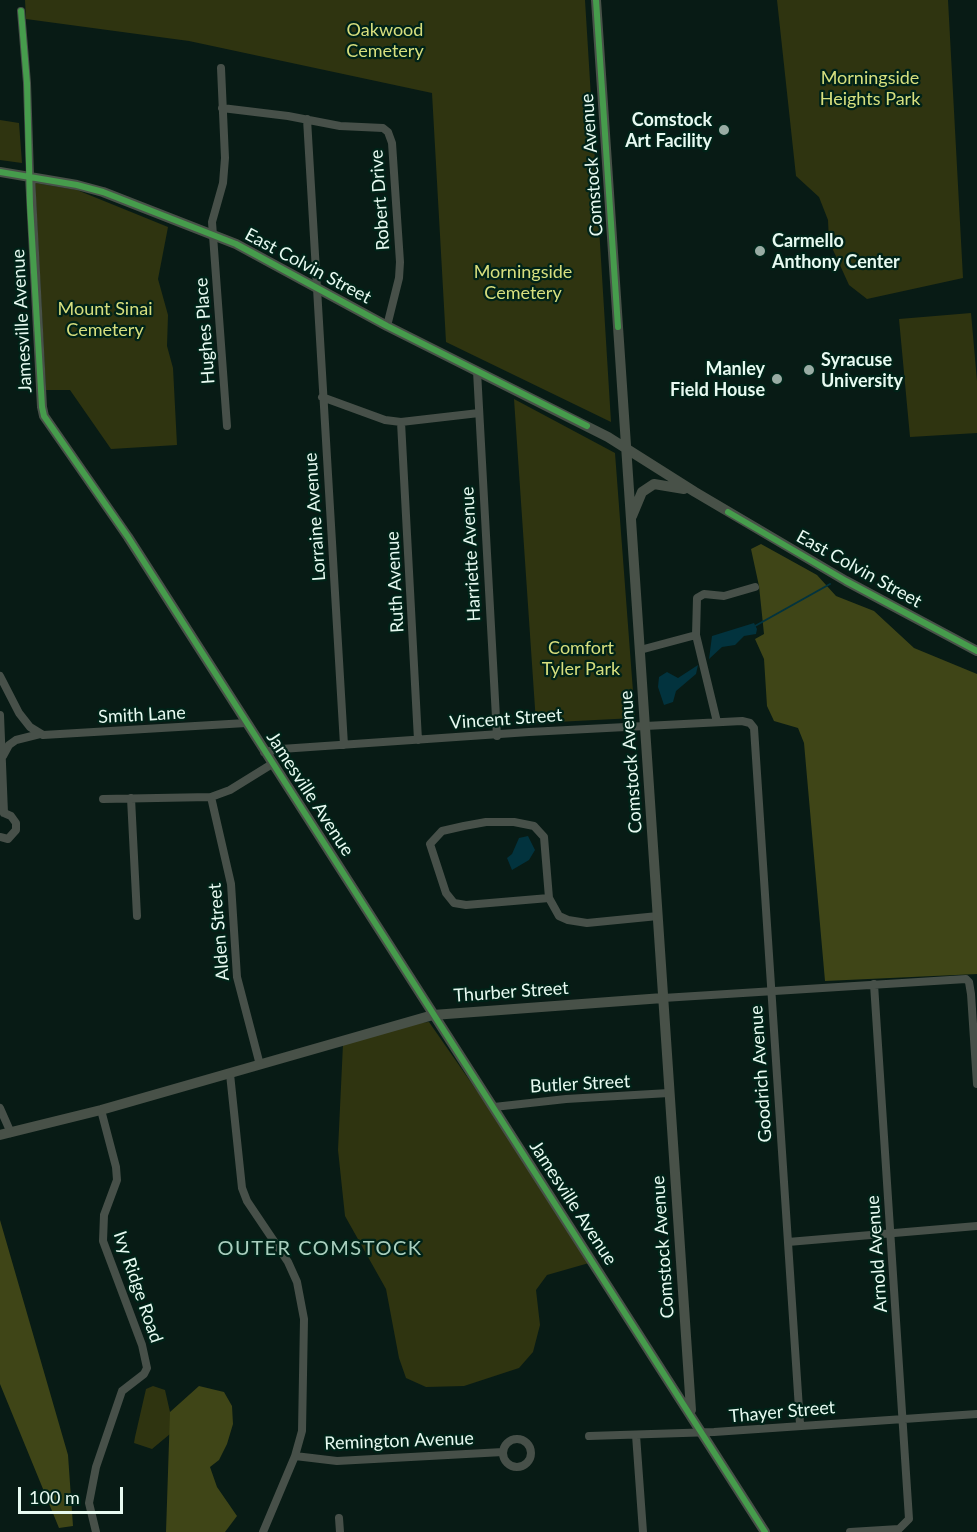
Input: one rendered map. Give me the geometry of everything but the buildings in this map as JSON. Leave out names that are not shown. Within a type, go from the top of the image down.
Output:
[{"type":"street","name":"Comstock Avenue","points":[[596,0],[691,1413]]},
{"type":"street","name":"Jamesville Avenue","points":[[21,11],[27,83],[44,416],[128,537],[433,1015],[691,1413],[765,1532]]},
{"type":"street","name":"Hughes Place","points":[[221,68],[225,158],[223,183],[212,222],[227,426]]},
{"type":"street","name":"Robert Drive","points":[[222,108],[307,119],[340,126],[383,128],[388,132],[392,143],[400,262],[399,278],[387,326]]},
{"type":"street","name":"Lorraine Avenue","points":[[307,119],[344,745]]},
{"type":"street","name":"East Colvin Street","points":[[0,172],[103,192],[213,235],[387,326],[545,404],[626,448],[695,492],[846,581],[977,651]]},
{"type":"street","name":"Harriette Avenue","points":[[477,371],[497,736]]},
{"type":"street","points":[[322,397],[385,420],[401,422],[478,413]]},
{"type":"street","name":"Ruth Avenue","points":[[401,422],[418,740]]},
{"type":"street","points":[[630,519],[644,488],[654,484],[695,492]]},
{"type":"street","points":[[717,722],[696,635],[699,595],[724,596],[755,587]]},
{"type":"street","points":[[640,650],[696,635]]},
{"type":"street","points":[[0,676],[19,713],[30,727],[41,734]]},
{"type":"street","points":[[0,714],[2,814],[11,816],[16,823],[16,830],[8,839],[0,837]]},
{"type":"street","name":"Vincent Street","points":[[264,752],[645,726],[717,722],[750,723]]},
{"type":"street","name":"Smith Lane","points":[[2,757],[9,745],[16,740],[41,734],[246,723]]},
{"type":"street","name":"Goodrich Avenue","points":[[750,723],[754,728],[800,1424]]},
{"type":"street","points":[[103,799],[211,797],[230,790],[272,764]]},
{"type":"street","name":"Alden Street","points":[[211,797],[231,884],[237,977],[260,1065]]},
{"type":"street","points":[[131,798],[137,916]]},
{"type":"street","points":[[549,898],[466,905],[454,903],[446,893],[430,844],[442,831],[486,822],[514,822],[534,826],[544,837],[549,898],[559,916],[568,920],[587,922],[658,916]]},
{"type":"street","name":"Thurber Street","points":[[6,1134],[101,1110],[433,1015],[874,984],[967,980],[971,994],[977,1084]]},
{"type":"street","name":"Arnold Avenue","points":[[850,1532],[899,1529],[908,1521],[907,1470],[874,984]]},
{"type":"street","name":"Remington Avenue","points":[[230,1074],[242,1188],[247,1201],[288,1263],[301,1298],[305,1335],[302,1431],[295,1456],[263,1532]]},
{"type":"street","name":"Butler Street","points":[[494,1107],[566,1099],[669,1093]]},
{"type":"street","points":[[0,1108],[6,1134]]},
{"type":"street","name":"Ivy Ridge Road","points":[[96,1532],[89,1503],[96,1467],[122,1391],[147,1368],[142,1345],[103,1241],[104,1215],[117,1180],[116,1167],[101,1110]]},
{"type":"street","points":[[788,1242],[977,1226]]},
{"type":"street","name":"Thayer Street","points":[[589,1436],[702,1432],[977,1414]]},
{"type":"street","points":[[636,1435],[643,1532]]},
{"type":"street","name":"Remington Avenue","points":[[295,1456],[337,1461],[503,1452]]},
{"type":"street","points":[[339,1518],[340,1532]]},
{"type":"green space","name":"Morningside Cemetery","points":[[25,0],[585,0],[611,422],[446,342],[432,93],[189,41],[26,19]]},
{"type":"green space","name":"Morningside Heights Park","points":[[777,0],[948,0],[963,278],[867,299],[849,285],[829,241],[828,220],[819,197],[796,176]]},
{"type":"green space","points":[[0,120],[19,123],[22,163],[0,160]]},
{"type":"green space","name":"Mount Sinai Cemetery","points":[[35,183],[77,190],[168,227],[158,279],[168,315],[167,346],[173,368],[177,445],[111,449],[70,390],[46,390]]},
{"type":"green space","points":[[971,313],[977,381],[977,433],[910,437],[899,319]]},
{"type":"green space","name":"Comfort Tyler Park","points":[[514,399],[615,453],[635,718],[536,723]]},
{"type":"green space","points":[[761,544],[817,575],[836,596],[874,611],[914,648],[977,674],[977,974],[825,981],[804,743],[798,728],[774,721],[767,706],[764,659],[755,639],[764,634],[759,586],[751,549]]},
{"type":"green space","points":[[429,1022],[493,1114],[589,1263],[547,1275],[536,1290],[540,1325],[533,1352],[519,1368],[464,1386],[426,1387],[406,1378],[399,1358],[386,1289],[345,1216],[338,1150],[343,1044],[408,1024]]},
{"type":"green space","points":[[0,1220],[68,1455],[73,1526],[59,1528],[0,1384]]},
{"type":"green space","points":[[153,1386],[165,1390],[170,1412],[170,1434],[152,1449],[134,1443],[146,1389]]},
{"type":"green space","points":[[199,1386],[224,1392],[232,1406],[233,1424],[227,1444],[219,1460],[210,1467],[217,1487],[237,1516],[225,1532],[166,1532],[170,1412]]},
{"type":"water","points":[[754,623],[757,629],[756,634],[744,636],[735,645],[722,647],[709,659],[712,636]]},
{"type":"water","points":[[698,665],[696,674],[676,691],[673,702],[664,705],[658,687],[659,677],[667,672],[678,678]]},
{"type":"water","points":[[528,836],[535,850],[529,860],[512,870],[507,858],[512,854],[519,838]]},
{"type":"waterway","points":[[755,626],[830,584]]},
{"type":"cycle path","points":[[596,0],[618,327]]},
{"type":"cycle path","points":[[21,11],[27,83],[30,205],[44,416],[128,537],[765,1532]]},
{"type":"cycle path","points":[[0,172],[77,185],[103,192],[236,244],[387,326],[587,426]]},
{"type":"cycle path","points":[[728,512],[846,581],[977,651]]},
{"type":"place","name":"Comstock Art Facility","points":[[724,130]]},
{"type":"place","name":"Carmello Anthony Center","points":[[760,251]]},
{"type":"place","name":"Syracuse University","points":[[809,370]]},
{"type":"place","name":"Manley Field House","points":[[777,379]]},
{"type":"district","name":"OUTER COMSTOCK","points":[[320,1249]]},
{"type":"park label","name":"Oakwood Cemetery","points":[[385,40]]}]
